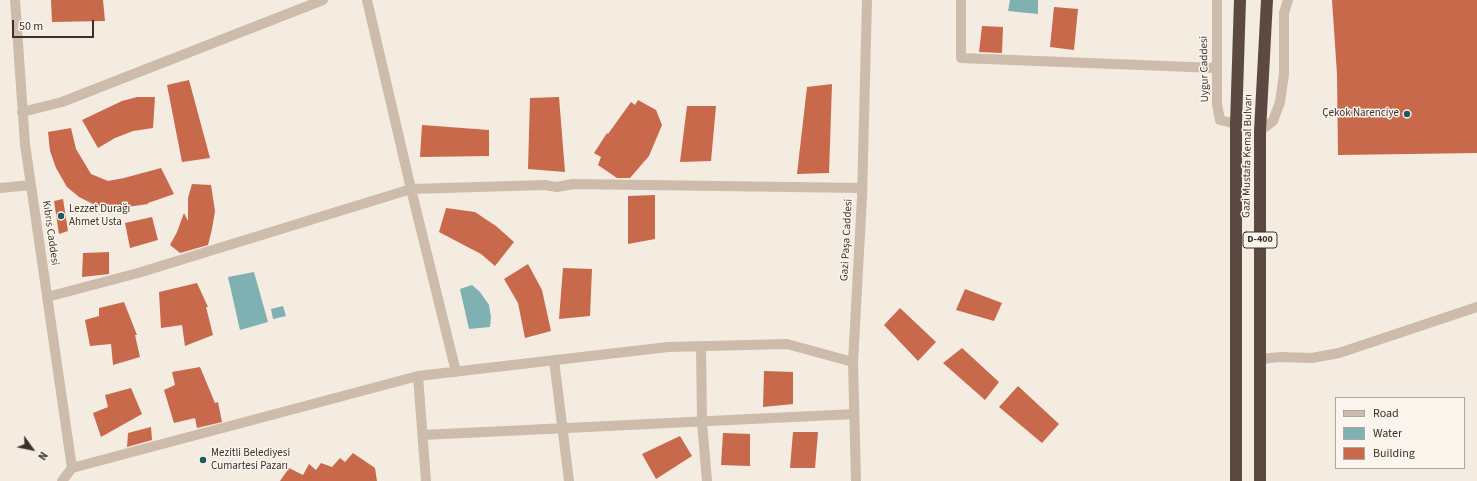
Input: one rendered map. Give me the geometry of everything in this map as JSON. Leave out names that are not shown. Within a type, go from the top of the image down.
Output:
[{"type":"highway","points":[[1237,0],[1240,25]]},
{"type":"highway","name":"Gazi Mustafa Kemal Bulvarı","points":[[1236,481],[1236,124],[1240,0]]},
{"type":"highway","name":"Gazi Mustafa Kemal Bulvarı","points":[[1260,481],[1260,131],[1267,0]]},
{"type":"street","name":"Kıbrıs Caddesi","points":[[15,0],[25,144],[72,468]]},
{"type":"street","points":[[22,112],[62,102],[323,0]]},
{"type":"street","points":[[367,0],[410,189],[456,372]]},
{"type":"street","name":"Gazi Paşa Caddesi","points":[[856,481],[853,362],[862,188],[867,0]]},
{"type":"street","points":[[961,0],[961,58],[1216,68]]},
{"type":"street","name":"Uygur Caddesi","points":[[1217,0],[1217,104],[1220,120],[1236,124]]},
{"type":"street","points":[[1260,131],[1273,121],[1280,102],[1284,74],[1284,13],[1288,0]]},
{"type":"street","points":[[47,296],[138,273],[410,189],[545,185],[558,187],[573,184],[862,188]]},
{"type":"street","points":[[0,188],[30,185]]},
{"type":"street","points":[[1260,359],[1281,357],[1312,358],[1339,353],[1477,307]]},
{"type":"street","points":[[62,481],[72,468],[418,376],[668,347],[787,344],[853,362]]},
{"type":"street","points":[[701,346],[702,422],[707,481]]},
{"type":"street","points":[[554,360],[570,481]]},
{"type":"street","points":[[418,376],[426,481]]},
{"type":"street","points":[[423,435],[854,414]]},
{"type":"water","points":[[1010,0],[1038,0],[1038,14],[1008,11]]},
{"type":"water","points":[[254,272],[268,322],[240,330],[228,277]]},
{"type":"water","points":[[472,285],[480,292],[489,305],[491,317],[490,327],[469,329],[460,289]]},
{"type":"water","points":[[283,306],[286,316],[273,319],[271,309]]},
{"type":"building","points":[[51,0],[103,0],[105,21],[52,22]]},
{"type":"building","name":"Çekok Narenciye","points":[[1332,0],[1477,0],[1477,153],[1338,155],[1337,74]]},
{"type":"building","points":[[1054,7],[1078,9],[1074,50],[1050,47]]},
{"type":"building","points":[[982,26],[1003,27],[1002,53],[979,52]]},
{"type":"building","points":[[189,80],[210,158],[182,162],[167,85]]},
{"type":"building","points":[[832,84],[829,173],[797,174],[807,87]]},
{"type":"building","points":[[137,97],[155,97],[153,128],[133,131],[115,138],[98,148],[82,120],[122,101]]},
{"type":"building","points":[[559,97],[565,172],[528,169],[530,98]]},
{"type":"building","points":[[638,100],[656,110],[662,125],[649,156],[630,178],[617,178],[598,165],[601,157],[594,153],[607,133],[608,134],[631,102],[635,105]]},
{"type":"building","points":[[687,106],[716,106],[711,161],[680,162]]},
{"type":"building","points":[[422,125],[489,130],[489,156],[420,157]]},
{"type":"building","points":[[71,128],[76,149],[91,174],[108,181],[161,168],[174,194],[148,204],[113,209],[97,206],[79,197],[67,187],[56,168],[50,151],[48,132]]},
{"type":"building","points":[[192,184],[211,185],[215,211],[212,229],[208,245],[180,253],[170,245],[177,232],[184,213],[188,221],[188,198]]},
{"type":"building","points":[[655,195],[655,239],[628,244],[628,196]]},
{"type":"building","name":"Lezzet Durağı Ahmet Usta","points":[[63,199],[68,231],[59,234],[54,201]]},
{"type":"building","points":[[446,208],[475,212],[496,226],[514,242],[495,266],[481,254],[439,232]]},
{"type":"building","points":[[152,217],[158,240],[130,248],[125,223]]},
{"type":"building","points":[[109,252],[109,274],[82,277],[83,253]]},
{"type":"building","points":[[528,264],[542,290],[551,331],[525,338],[518,303],[504,279]]},
{"type":"building","points":[[563,268],[592,269],[590,316],[559,319]]},
{"type":"building","points":[[197,283],[208,307],[206,307],[213,335],[185,346],[182,325],[161,328],[159,292]]},
{"type":"building","points":[[965,289],[1002,303],[994,321],[956,310]]},
{"type":"building","points":[[124,302],[137,335],[135,335],[140,357],[113,365],[111,344],[90,346],[85,320],[99,316],[99,308]]},
{"type":"building","points":[[900,308],[936,342],[918,361],[884,325]]},
{"type":"building","points":[[962,348],[999,382],[985,400],[943,363]]},
{"type":"building","points":[[200,367],[215,403],[218,402],[222,422],[197,428],[195,418],[174,423],[164,390],[175,385],[172,372]]},
{"type":"building","points":[[764,371],[793,372],[793,404],[763,407]]},
{"type":"building","points":[[1018,386],[1059,424],[1042,443],[999,407]]},
{"type":"building","points":[[131,388],[142,414],[101,437],[93,413],[108,407],[105,395]]},
{"type":"building","points":[[151,427],[152,440],[127,447],[128,433]]},
{"type":"building","points":[[793,432],[818,432],[815,468],[790,468]]},
{"type":"building","points":[[723,433],[750,434],[750,466],[721,465]]},
{"type":"building","points":[[680,436],[692,456],[656,479],[642,454]]},
{"type":"building","points":[[353,453],[375,468],[377,481],[280,481],[289,468],[303,475],[309,464],[316,470],[321,463],[332,467],[340,458],[345,462]]},
{"type":"place","name":"Çekok Narenciye","points":[[1407,114]]},
{"type":"place","name":"Lezzet Durağı Ahmet Usta","points":[[61,216]]},
{"type":"place","name":"Mezitli Belediyesi Cumartesi Pazarı","points":[[203,460]]}]
